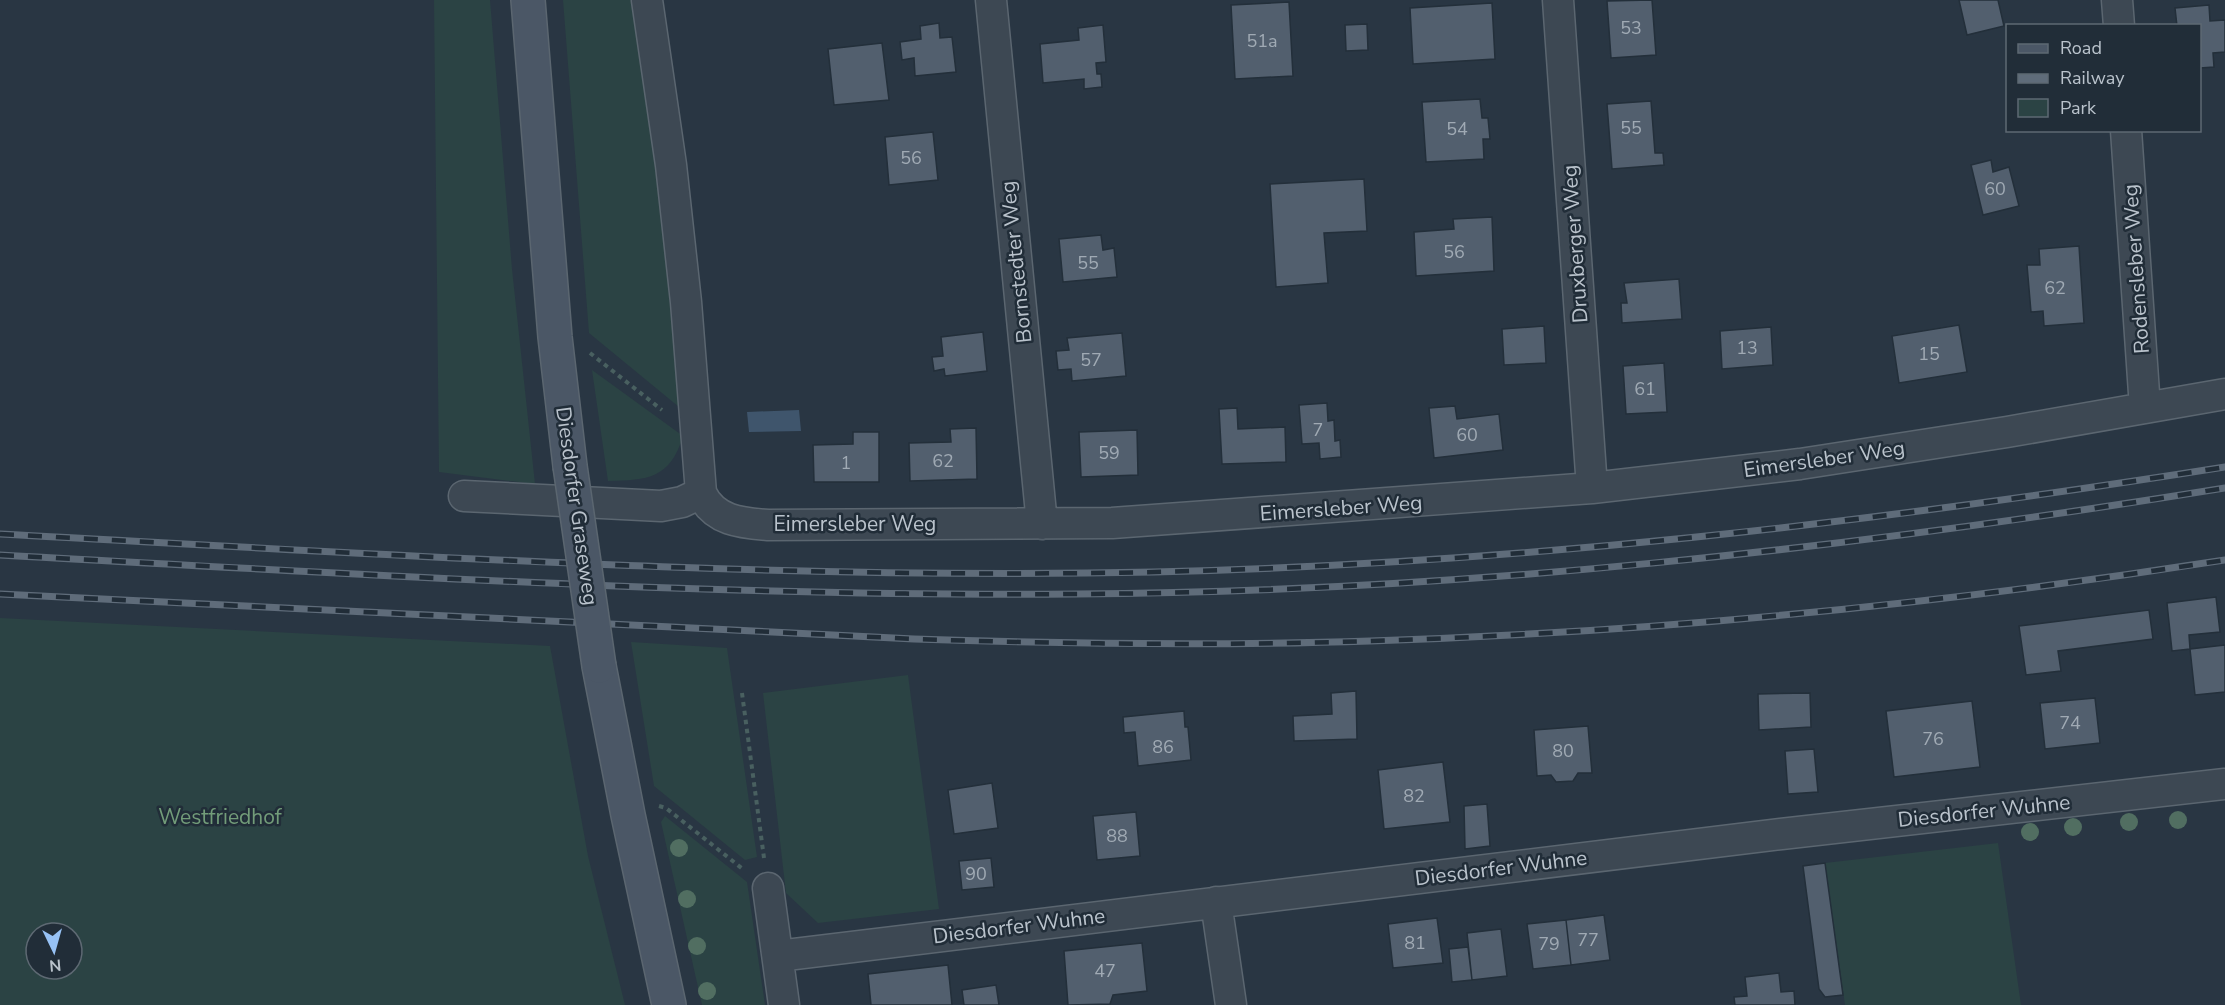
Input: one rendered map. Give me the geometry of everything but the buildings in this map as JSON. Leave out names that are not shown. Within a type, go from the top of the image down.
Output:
[{"type":"main road","name":"Diesdorfer Graseweg","points":[[528,0],[554,326],[570,466],[599,666],[669,1005]]},
{"type":"street","points":[[464,496],[661,506],[702,493],[686,302],[671,165],[647,0]]},
{"type":"street","name":"Bornstedter Weg","points":[[991,0],[1042,524]]},
{"type":"street","name":"Druxberger Weg","points":[[1558,0],[1592,488]]},
{"type":"street","points":[[2117,0],[2119,24]]},
{"type":"street","name":"Rodensleber Weg","points":[[2126,132],[2145,408]]},
{"type":"street","name":"Eimersleber Weg","points":[[702,493],[711,509],[718,514],[746,523],[1042,524],[1181,520],[1592,488],[1800,464],[2007,432],[2225,394]]},
{"type":"street","name":"Diesdorfer Wuhne","points":[[778,956],[1216,902],[2225,784]]},
{"type":"street","points":[[768,888],[784,1005]]},
{"type":"street","points":[[1216,902],[1231,1005]]},
{"type":"path","points":[[586,350],[697,437]]},
{"type":"path","points":[[742,693],[768,888]]},
{"type":"path","points":[[666,807],[741,868]]},
{"type":"green space","points":[[434,0],[490,0],[512,269],[535,484],[439,472]]},
{"type":"green space","points":[[563,0],[635,0],[687,406],[679,407],[589,333]]},
{"type":"green space","points":[[592,370],[683,436],[678,450],[664,469],[646,478],[608,481]]},
{"type":"green space","name":"Westfriedhof","points":[[0,618],[550,646],[588,856],[625,1005],[0,1005]]},
{"type":"green space","points":[[631,642],[727,648],[757,857],[745,860],[654,786]]},
{"type":"green space","points":[[908,675],[939,909],[818,923],[786,893],[763,693]]},
{"type":"green space","points":[[665,816],[747,882],[765,1005],[702,1005],[661,822]]},
{"type":"green space","points":[[1998,843],[2021,1005],[1845,1005],[1825,863]]},
{"type":"water","points":[[799,410],[801,431],[749,432],[747,412]]},
{"type":"railway","points":[[0,534],[432,557],[721,569],[865,572],[1154,572],[1423,560],[1691,538],[1959,506],[2225,467]]},
{"type":"railway","points":[[0,555],[538,583],[807,592],[1076,594],[1220,591],[1509,576],[1652,563],[1939,530],[2225,488]]},
{"type":"railway","points":[[0,594],[914,639],[1256,644],[1477,637],[1799,614],[2012,590],[2225,560]]}]
